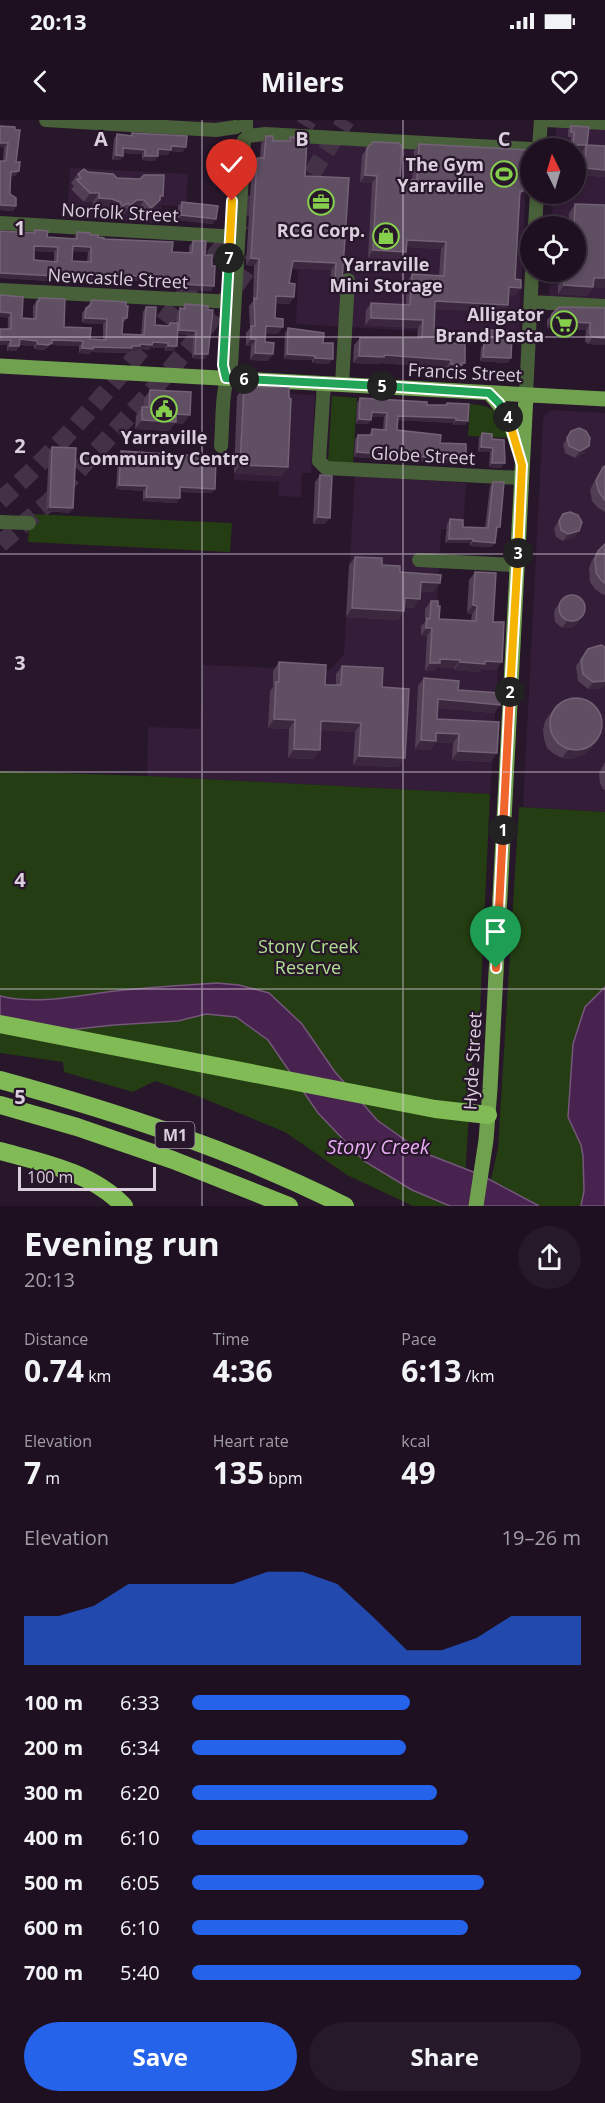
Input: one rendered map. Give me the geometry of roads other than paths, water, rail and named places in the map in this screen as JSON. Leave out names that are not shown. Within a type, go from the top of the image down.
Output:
[{"type":"highway","points":[[0,1024],[435,1109],[488,1115]]},
{"type":"highway","name":"M1","points":[[0,1080],[84,1104],[181,1137],[286,1178],[345,1206]]},
{"type":"highway","name":"M1","points":[[0,1105],[77,1127],[173,1160],[289,1206]]},
{"type":"highway","points":[[0,1151],[77,1174],[108,1192],[124,1206]]},
{"type":"main road","name":"Francis Street","points":[[0,366],[605,399]]},
{"type":"main road","points":[[489,393],[510,420],[522,471]]},
{"type":"main road","name":"Hyde Street","points":[[476,1206],[488,1115],[526,395]]},
{"type":"street","points":[[46,120],[520,148]]},
{"type":"street","points":[[540,138],[541,120]]},
{"type":"street","points":[[545,120],[605,123]]},
{"type":"street","points":[[221,446],[226,378],[223,362],[230,302],[241,130]]},
{"type":"street","name":"Norfolk Street","points":[[0,223],[234,237]]},
{"type":"street","points":[[342,384],[348,280]]},
{"type":"street","name":"Hyde Street","points":[[526,395],[532,282]]},
{"type":"street","name":"Newcastle Street","points":[[0,290],[230,302]]},
{"type":"street","points":[[531,302],[605,306]]},
{"type":"street","name":"Globe Street","points":[[324,383],[320,457],[322,466],[326,468],[522,471]]},
{"type":"street","points":[[0,522],[29,524]]},
{"type":"street","points":[[419,560],[517,565]]},
{"type":"water","name":"Stony Creek","points":[[217,983],[239,985],[269,993],[302,1024],[335,1072],[377,1120],[422,1152],[481,1175],[539,1206],[450,1206],[412,1190],[364,1161],[318,1113],[268,1040],[236,1017],[206,1014],[178,1021],[40,1033],[0,1025],[0,996],[47,1000],[124,990]]},
{"type":"water","points":[[605,987],[605,1206],[581,1206],[584,1191],[583,1156],[581,1145],[568,1117],[573,1044],[585,1007]]},
{"type":"tunnel","points":[[291,149],[308,120]]},
{"type":"tunnel","points":[[297,197],[346,120]]},
{"type":"tunnel","points":[[0,501],[55,448],[131,362],[262,192]]},
{"type":"tunnel","points":[[0,544],[49,502],[150,393],[207,326],[263,247]]},
{"type":"place","name":"The Gym Yarraville","points":[[504,174]]},
{"type":"place","name":"RCG Corp.","points":[[321,202]]},
{"type":"place","name":"Yarraville Mini Storage","points":[[386,236]]},
{"type":"place","name":"Alligator Brand Pasta","points":[[564,324]]},
{"type":"place","name":"Yarraville Community Centre","points":[[164,409]]},
{"type":"park label","name":"Stony Creek Reserve","points":[[308,956]]}]
